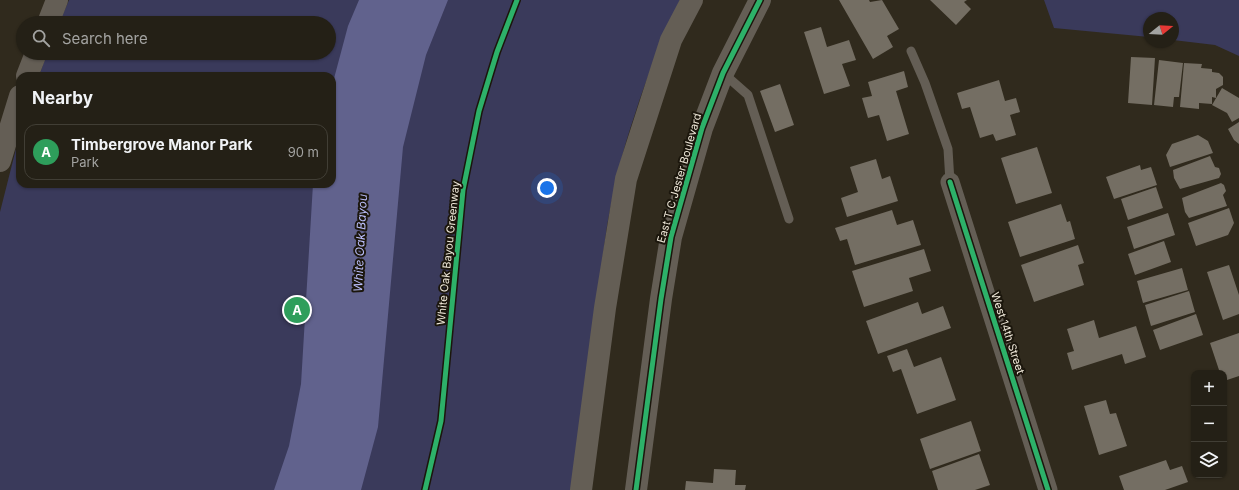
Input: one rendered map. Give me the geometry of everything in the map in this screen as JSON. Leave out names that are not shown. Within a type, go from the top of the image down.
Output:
[{"type":"street","points":[[51,16],[57,0]]},
{"type":"street","points":[[581,490],[605,308],[626,179],[671,40],[692,0]]},
{"type":"street","name":"East T C Jester Boulevard","points":[[636,490],[661,299],[671,238],[702,128],[723,73],[760,0]]},
{"type":"street","points":[[29,72],[33,60]]},
{"type":"street","points":[[0,161],[16,109]]},
{"type":"street","name":"West 14th Street","points":[[950,182],[1048,490]]},
{"type":"lane","points":[[910,51],[926,83],[948,149],[950,182]]},
{"type":"lane","points":[[723,73],[748,95],[789,219]]},
{"type":"shaded area","points":[[69,0],[680,0],[645,85],[622,156],[607,226],[571,490],[0,490],[0,212],[16,149],[16,188],[336,188],[336,72],[40,72],[45,60],[336,60],[336,16],[62,16]]},
{"type":"shaded area","points":[[1044,0],[1239,0],[1239,56],[1215,45],[1179,41],[1179,12],[1143,12],[1143,36],[1054,28]]},
{"type":"water","name":"White Oak Bayou","points":[[359,0],[448,0],[426,55],[403,147],[378,427],[361,490],[274,490],[289,446],[301,384],[313,188],[336,188],[336,72],[348,26]]},
{"type":"building","points":[[839,0],[869,0],[870,2],[882,0],[899,29],[887,36],[893,47],[873,59]]},
{"type":"building","points":[[930,0],[967,0],[964,2],[971,9],[956,25]]},
{"type":"building","points":[[821,27],[827,47],[849,40],[856,60],[842,64],[850,86],[824,94],[804,32]]},
{"type":"building","points":[[1131,57],[1155,58],[1152,105],[1128,103]]},
{"type":"building","points":[[1159,60],[1183,63],[1179,97],[1174,97],[1173,107],[1154,105]]},
{"type":"building","points":[[1184,63],[1202,64],[1201,68],[1212,69],[1212,72],[1219,73],[1223,77],[1223,85],[1216,89],[1216,98],[1212,97],[1212,104],[1199,103],[1199,109],[1180,107]]},
{"type":"building","points":[[904,71],[908,87],[896,91],[909,134],[887,141],[879,115],[868,118],[862,98],[872,96],[868,82]]},
{"type":"building","points":[[999,80],[1005,101],[1016,98],[1020,112],[1010,115],[1016,135],[996,141],[993,134],[980,138],[970,107],[962,109],[957,93]]},
{"type":"building","points":[[780,84],[794,125],[775,132],[760,91]]},
{"type":"building","points":[[1222,88],[1239,98],[1239,118],[1232,122],[1227,113],[1212,105]]},
{"type":"building","points":[[1239,122],[1239,144],[1234,140],[1228,129]]},
{"type":"building","points":[[1198,135],[1208,141],[1213,153],[1170,167],[1166,155],[1172,144]]},
{"type":"building","points":[[1037,147],[1052,193],[1016,204],[1001,158]]},
{"type":"building","points":[[1210,156],[1215,167],[1219,168],[1221,174],[1219,178],[1180,189],[1174,178],[1173,170]]},
{"type":"building","points":[[876,159],[882,179],[890,176],[898,201],[847,217],[841,198],[858,192],[850,167]]},
{"type":"building","points":[[1140,165],[1141,170],[1151,167],[1157,185],[1114,199],[1106,177]]},
{"type":"building","points":[[1221,183],[1224,185],[1226,191],[1223,195],[1227,206],[1189,218],[1185,212],[1182,198]]},
{"type":"building","points":[[1156,187],[1163,208],[1128,220],[1121,199]]},
{"type":"building","points":[[1061,204],[1067,222],[1070,221],[1075,239],[1020,257],[1008,222]]},
{"type":"building","points":[[1229,208],[1234,223],[1228,235],[1196,246],[1188,223]]},
{"type":"building","points":[[892,210],[897,225],[913,220],[921,245],[855,265],[847,239],[840,241],[835,228]]},
{"type":"building","points":[[1168,213],[1175,235],[1134,249],[1127,227]]},
{"type":"building","points":[[1164,241],[1171,262],[1135,275],[1128,254]]},
{"type":"building","points":[[1078,245],[1084,263],[1078,265],[1084,285],[1034,302],[1021,265]]},
{"type":"building","points":[[924,249],[931,271],[909,278],[913,291],[864,307],[852,271]]},
{"type":"building","points":[[1229,265],[1239,295],[1239,314],[1223,320],[1207,272]]},
{"type":"building","points":[[1182,268],[1188,290],[1143,303],[1137,281]]},
{"type":"building","points":[[1189,291],[1195,312],[1151,326],[1145,305]]},
{"type":"building","points":[[918,302],[922,314],[943,306],[951,328],[878,354],[866,321]]},
{"type":"building","points":[[1196,314],[1203,335],[1160,350],[1153,330]]},
{"type":"building","points":[[1094,320],[1099,338],[1136,326],[1146,357],[1125,364],[1122,354],[1072,370],[1067,353],[1074,351],[1067,329]]},
{"type":"building","points":[[1239,333],[1239,376],[1227,380],[1227,370],[1219,370],[1210,343]]},
{"type":"building","points":[[907,349],[914,367],[941,357],[956,400],[917,414],[901,369],[893,372],[887,356]]},
{"type":"building","points":[[1106,400],[1110,414],[1116,413],[1127,446],[1099,455],[1084,406]]},
{"type":"building","points":[[971,421],[981,451],[930,469],[920,439]]},
{"type":"building","points":[[979,454],[990,485],[975,490],[938,490],[932,471]]},
{"type":"building","points":[[1166,460],[1170,470],[1182,466],[1188,482],[1165,490],[1124,490],[1119,476]]},
{"type":"building","points":[[714,469],[736,470],[735,485],[746,485],[745,490],[685,490],[686,481],[713,483]]},
{"type":"cycle path","name":"White Oak Bayou Greenway","points":[[425,490],[441,421],[463,190],[479,111],[497,52],[517,0]]},
{"type":"cycle path","points":[[636,490],[661,299],[671,237],[702,128],[723,73],[760,0]]},
{"type":"cycle path","points":[[950,182],[1048,490]]},
{"type":"place","name":"Timbergrove Manor Park","points":[[297,310]]}]
